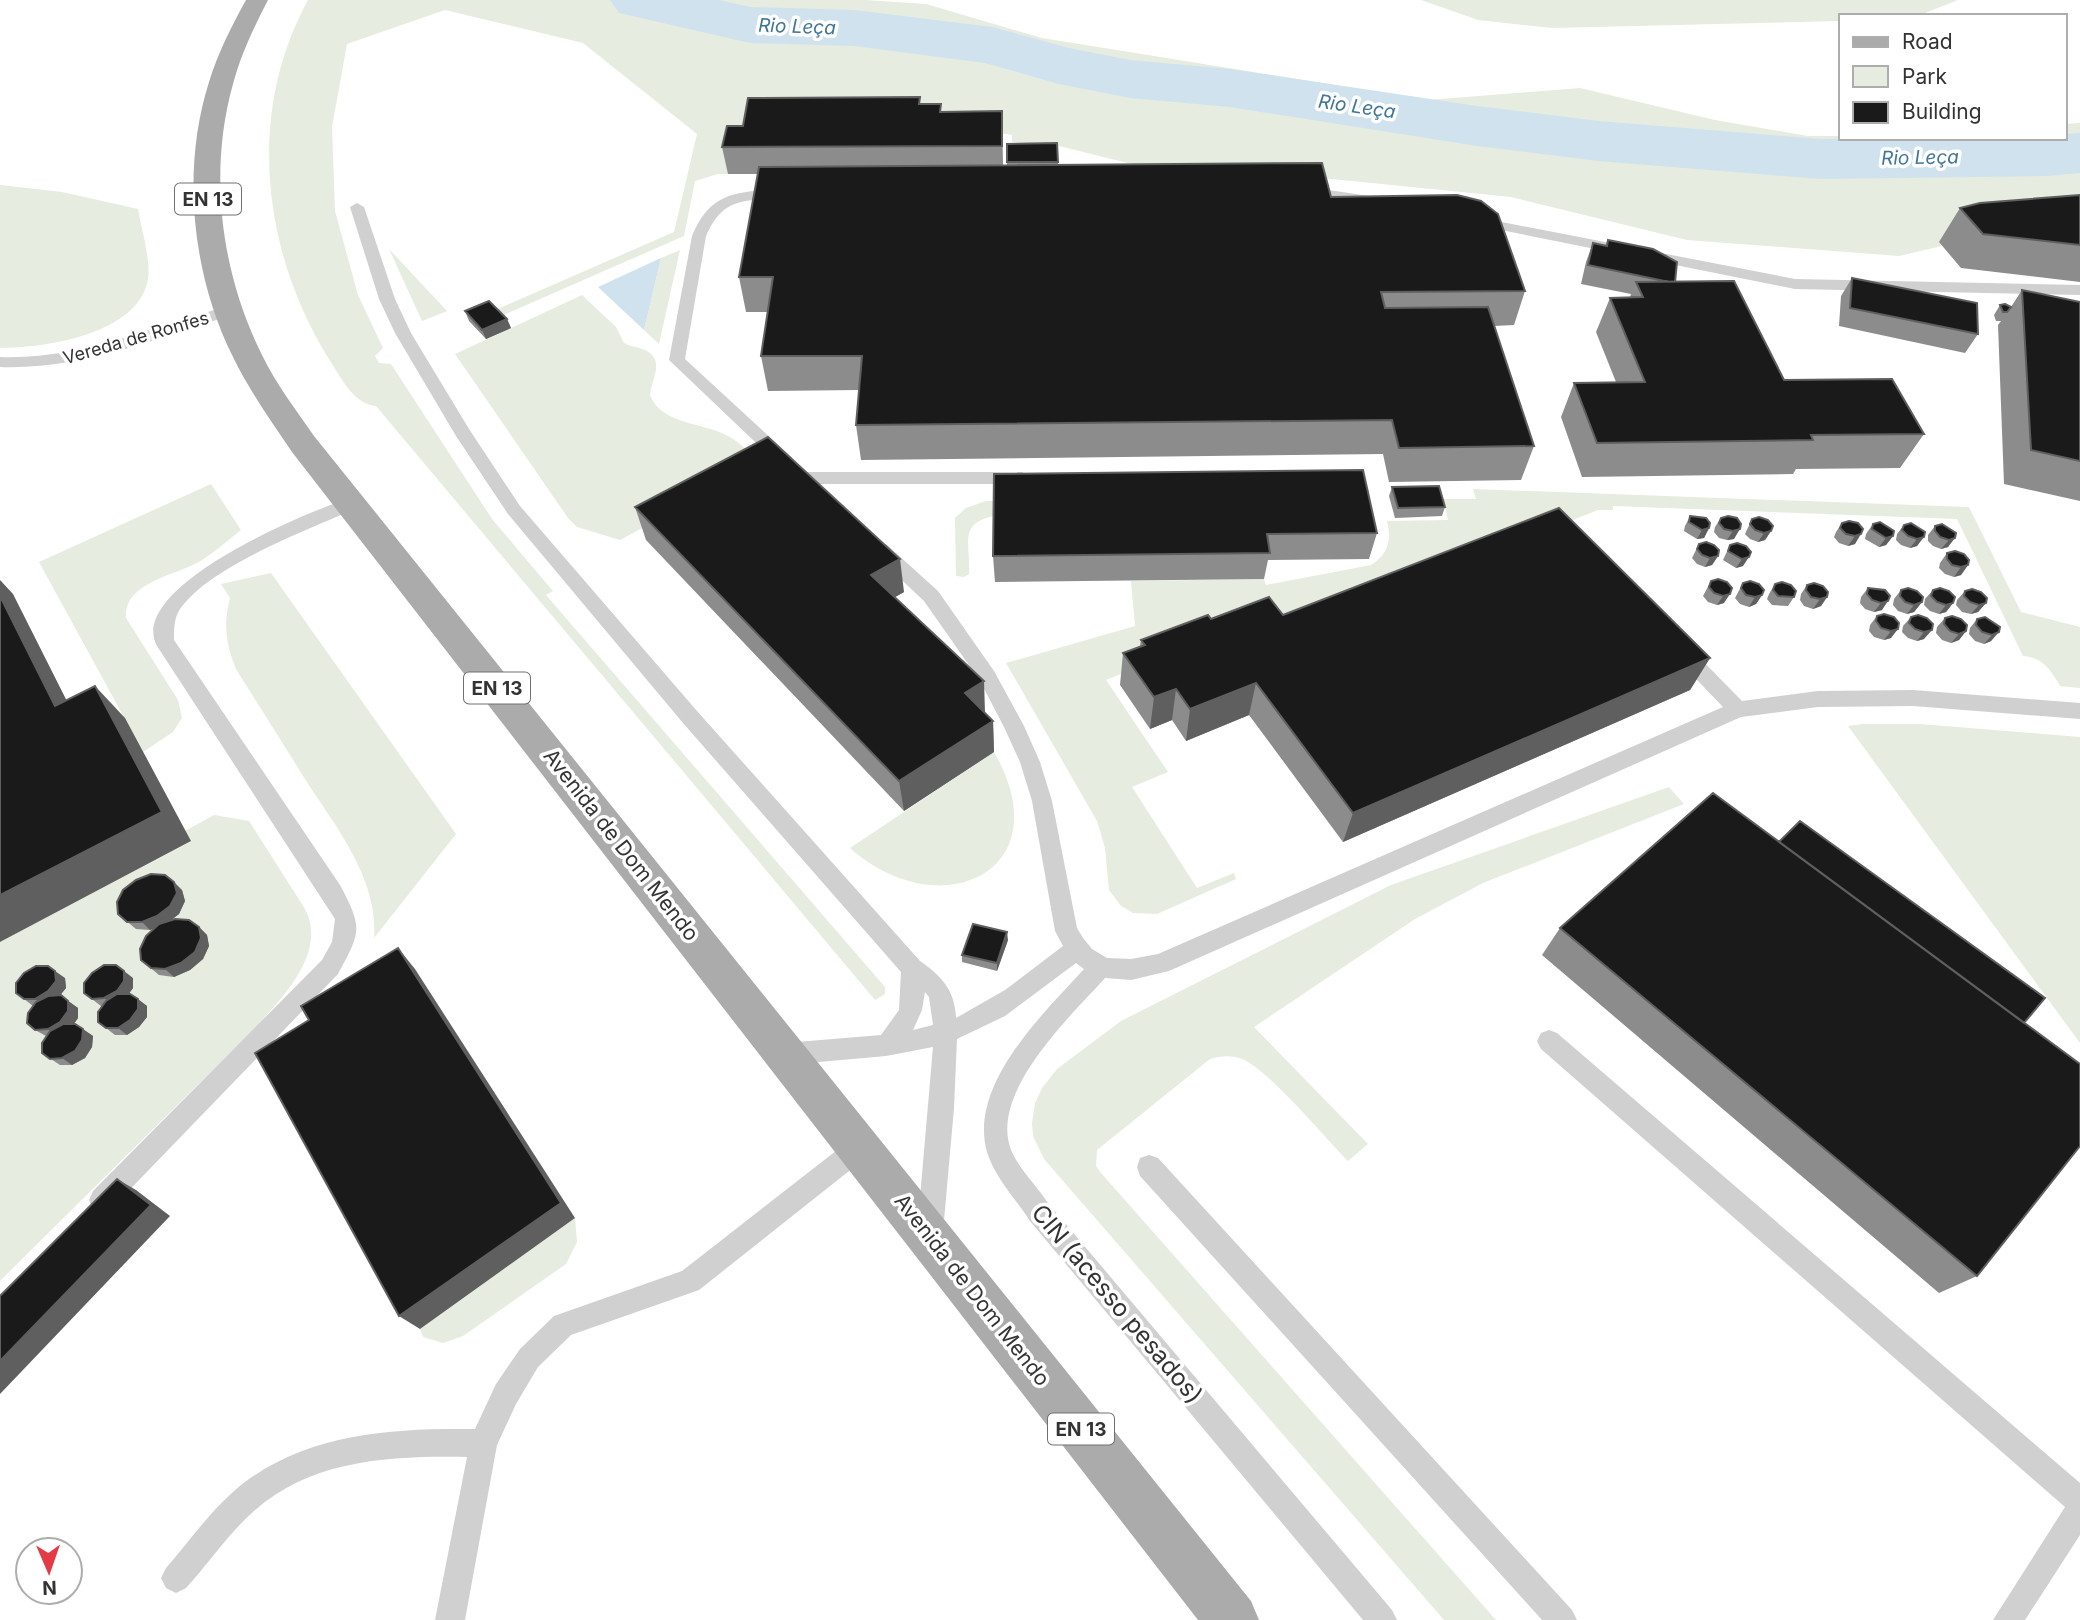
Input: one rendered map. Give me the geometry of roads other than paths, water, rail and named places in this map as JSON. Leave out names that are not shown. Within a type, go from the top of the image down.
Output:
[{"type":"main road","name":"Avenida de Dom Mendo","points":[[257,0],[220,86],[209,148],[208,215],[216,262],[229,311],[245,352],[268,394],[351,503],[1232,1620]]},
{"type":"lane","points":[[1282,189],[1343,194],[1398,205]]},
{"type":"lane","points":[[793,194],[732,198],[705,217],[699,236],[677,360],[823,496]]},
{"type":"lane","points":[[356,207],[387,299],[403,333],[462,432],[514,510],[708,737],[912,968],[930,981],[941,995],[945,1033],[930,1237]]},
{"type":"lane","points":[[1465,219],[1795,284],[2080,290]]},
{"type":"lane","name":"Vereda de Ronfes","points":[[0,362],[28,363],[69,359],[229,311]]},
{"type":"lane","points":[[804,478],[1040,478]]},
{"type":"lane","points":[[88,1215],[330,967],[343,943],[346,918],[332,892],[164,640],[165,621],[175,602],[201,577],[351,503]]},
{"type":"lane","points":[[872,541],[931,596],[988,676],[1030,762],[1042,801],[1066,931],[1076,950],[1099,968],[1130,972],[1161,964],[1738,709],[1818,699],[1913,698],[2080,711]]},
{"type":"lane","points":[[1671,641],[1738,709]]},
{"type":"lane","points":[[785,1054],[887,1045],[945,1033],[989,1012],[1076,950]]},
{"type":"lane","points":[[887,1045],[902,1030],[911,1014],[914,990],[912,968]]},
{"type":"lane","name":"CIN (acesso pesados)","points":[[1099,968],[1018,1062],[997,1104],[999,1152],[1039,1212],[1382,1620]]},
{"type":"lane","points":[[1549,1041],[2080,1502]]},
{"type":"lane","points":[[450,1620],[484,1443],[506,1394],[529,1358],[563,1325],[690,1281],[859,1148]]},
{"type":"lane","points":[[1149,1167],[1562,1620]]},
{"type":"lane","points":[[177,1578],[245,1501],[283,1475],[338,1451],[408,1442],[484,1443]]},
{"type":"lane","points":[[2008,1620],[2080,1508]]},
{"type":"water","points":[[661,258],[644,330],[598,287]]},
{"type":"waterway","name":"Rio Leça","points":[[640,0],[750,25],[854,28],[992,45],[1059,65],[1130,79],[1230,88],[1477,126],[1598,141],[1820,159],[2048,156],[2080,153]]}]
